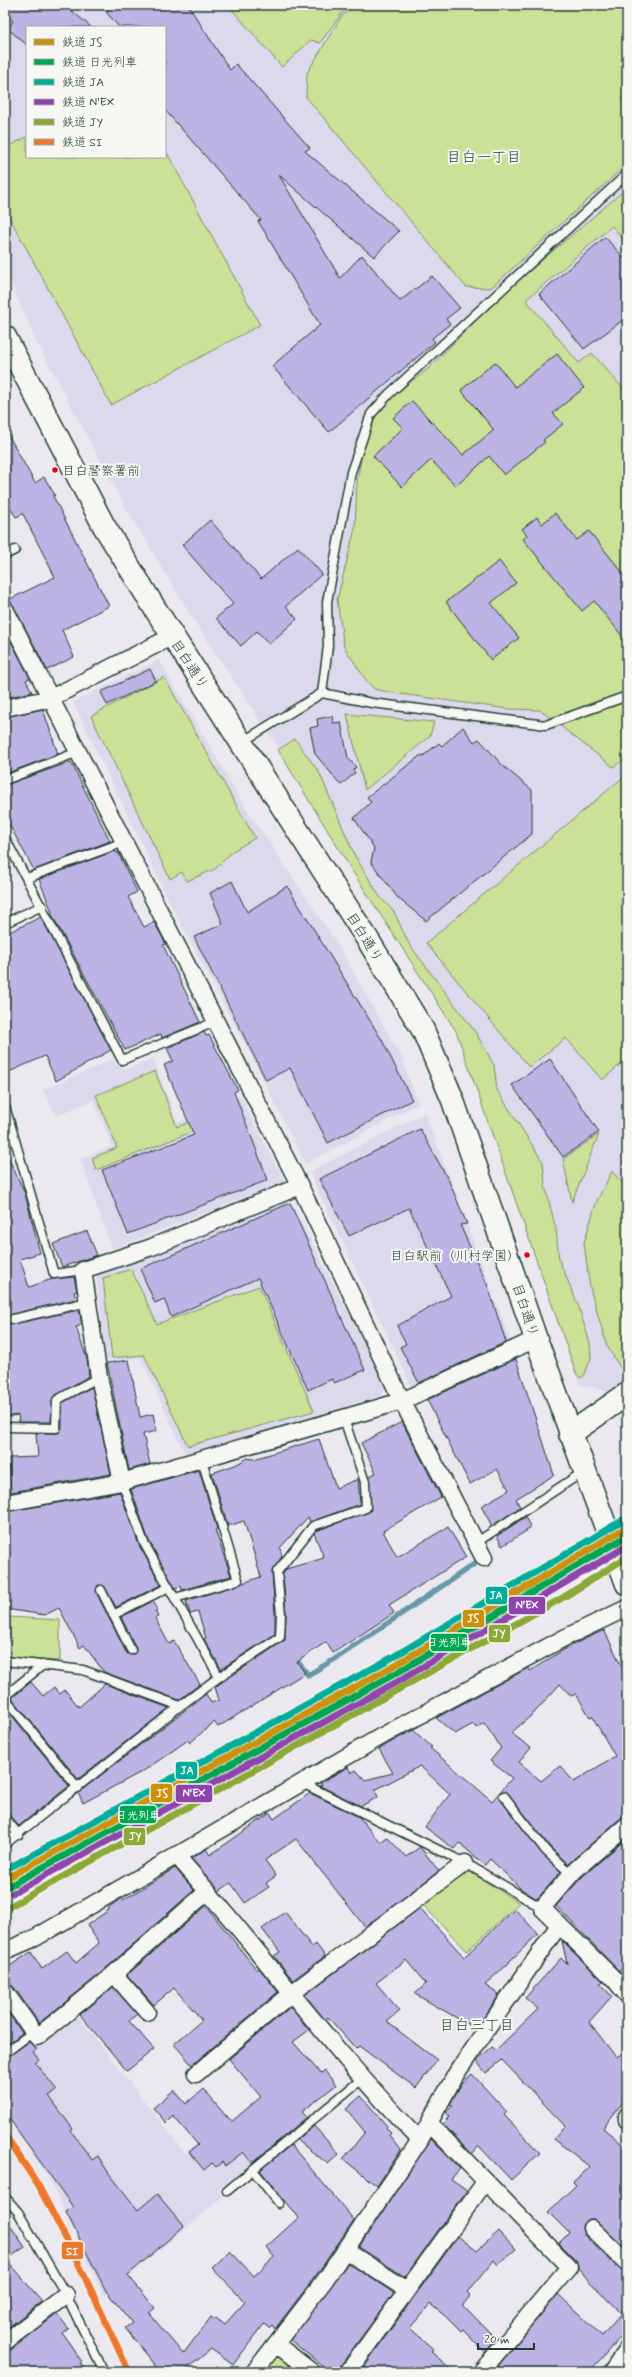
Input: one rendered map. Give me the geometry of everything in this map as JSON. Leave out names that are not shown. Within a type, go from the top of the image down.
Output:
[{"type":"main road","name":"目白通り","points":[[8,349],[104,526],[368,940],[423,1030],[452,1098],[598,1512],[627,1584]]},
{"type":"main road","points":[[570,1434],[627,1394]]},
{"type":"street","points":[[5,609],[300,1186],[402,1401],[477,1542],[484,1558]]},
{"type":"street","points":[[5,708],[51,698],[173,636]]},
{"type":"street","points":[[122,1482],[99,1377],[83,1270],[152,1247],[300,1186]]},
{"type":"street","points":[[5,1503],[122,1482],[344,1419],[402,1401],[536,1339]]},
{"type":"street","points":[[5,1952],[35,1938],[382,1736],[564,1638],[627,1608]]},
{"type":"street","points":[[627,1825],[571,1874],[542,1908],[614,1979],[627,1995]]},
{"type":"street","points":[[176,1855],[382,2102],[420,2140]]},
{"type":"street","points":[[196,2074],[292,1993],[465,1863]]},
{"type":"street","points":[[5,1992],[37,2037],[114,1974],[208,1892]]},
{"type":"street","points":[[254,2372],[345,2250],[420,2140],[456,2074],[559,1925]]},
{"type":"street","points":[[114,1974],[147,2012]]},
{"type":"street","points":[[429,2123],[569,2267],[481,2372]]},
{"type":"street","points":[[348,2372],[485,2182]]},
{"type":"street","points":[[591,2228],[627,2263]]},
{"type":"street","points":[[345,2250],[407,2290]]},
{"type":"street","points":[[5,2342],[66,2295]]},
{"type":"street","points":[[276,2344],[312,2372]]},
{"type":"street","points":[[610,2372],[626,2351]]},
{"type":"lane","points":[[322,693],[328,646],[327,602],[351,472],[371,414],[389,394],[627,174]]},
{"type":"lane","points":[[5,555],[15,550]]},
{"type":"lane","points":[[241,742],[322,693],[372,703],[546,725],[627,696]]},
{"type":"lane","points":[[5,780],[78,752]]},
{"type":"lane","points":[[5,838],[122,1060],[215,1022]]},
{"type":"lane","points":[[27,878],[124,842]]},
{"type":"lane","points":[[5,923],[42,906]]},
{"type":"lane","points":[[5,1106],[54,1274],[83,1270]]},
{"type":"lane","points":[[13,1319],[88,1302]]},
{"type":"lane","points":[[5,1427],[56,1428],[57,1400],[99,1377]]},
{"type":"lane","points":[[5,1844],[19,1835],[219,1676],[280,1637],[281,1614],[277,1572],[313,1526],[366,1508],[365,1482],[344,1419]]},
{"type":"lane","points":[[175,1598],[238,1580],[202,1460]]},
{"type":"lane","points":[[477,1542],[584,1471]]},
{"type":"lane","points":[[122,1482],[144,1543],[219,1676]]},
{"type":"lane","points":[[113,1615],[169,1587]]},
{"type":"lane","points":[[100,1590],[131,1650]]},
{"type":"lane","points":[[5,1661],[83,1670],[180,1706]]},
{"type":"lane","points":[[43,1665],[5,1697],[78,1788]]},
{"type":"lane","points":[[302,1783],[465,1863],[542,1908]]},
{"type":"lane","points":[[504,1796],[546,1851],[571,1874]]},
{"type":"lane","points":[[5,1818],[19,1835]]},
{"type":"lane","points":[[5,2053],[33,2032]]},
{"type":"lane","points":[[227,2191],[363,2078]]},
{"type":"lane","points":[[253,2170],[279,2203]]},
{"type":"lane","points":[[5,2197],[12,2205],[66,2295],[104,2372]]},
{"type":"lane","points":[[5,2212],[12,2205]]},
{"type":"shaded area","points":[[5,5],[627,5],[627,1383],[609,1392],[579,1384],[456,1031],[315,804],[190,614],[124,505],[35,339],[5,269]]},
{"type":"shaded area","points":[[159,660],[246,808],[335,940],[402,1058],[418,1104],[305,1164],[254,1061],[172,907],[73,702]]},
{"type":"shaded area","points":[[153,1058],[178,1123],[240,1096],[285,1182],[112,1249],[80,1159],[112,1146],[94,1100],[56,1116],[43,1090],[113,1059],[117,1066],[127,1069]]},
{"type":"shaded area","points":[[425,1113],[511,1342],[412,1387],[309,1172]]},
{"type":"shaded area","points":[[289,1198],[387,1387],[381,1396],[185,1454],[141,1358],[106,1360],[96,1274]]},
{"type":"shaded area","points":[[78,2016],[185,2153],[230,2117],[260,2155],[218,2190],[223,2197],[104,2296],[49,2179],[14,2128],[40,2106],[5,2061],[33,2038],[39,2044]]},
{"type":"green space","points":[[228,5],[353,5],[341,14],[320,43],[311,40],[282,67]]},
{"type":"green space","points":[[355,5],[621,5],[627,12],[627,164],[491,288],[466,287],[306,97],[307,73],[341,17]]},
{"type":"green space","points":[[26,138],[26,158],[166,158],[166,151],[260,325],[111,405],[5,209],[5,148]]},
{"type":"green space","points":[[627,188],[627,244],[612,226],[526,300],[579,363],[592,353],[627,393],[627,758],[613,767],[540,710],[508,709],[374,689],[366,680],[344,647],[337,600],[355,528],[357,482],[364,439],[376,408],[428,369],[501,295]]},
{"type":"green space","points":[[164,677],[255,838],[233,851],[215,869],[187,881],[182,872],[170,879],[91,716]]},
{"type":"green space","points":[[347,714],[434,722],[430,736],[365,790]]},
{"type":"green space","points":[[295,739],[319,772],[355,856],[380,897],[394,912],[409,944],[476,1033],[494,1065],[497,1090],[543,1162],[545,1186],[556,1229],[559,1260],[578,1305],[590,1343],[591,1358],[584,1376],[580,1378],[576,1373],[456,1031],[358,880],[278,750]]},
{"type":"green space","points":[[627,774],[627,1059],[602,1080],[566,1038],[529,1067],[426,943]]},
{"type":"green space","points":[[155,1071],[177,1127],[237,1103],[241,1112],[96,1170],[92,1158],[117,1148],[96,1095]]},
{"type":"green space","points":[[599,1134],[572,1202],[563,1159]]},
{"type":"green space","points":[[612,1171],[627,1189],[627,1379],[607,1346],[590,1288],[584,1243],[596,1203]]},
{"type":"green space","points":[[131,1269],[157,1324],[259,1286],[314,1411],[188,1446],[144,1355],[112,1358],[103,1278]]},
{"type":"green space","points":[[9,1617],[60,1620],[60,1661],[11,1658]]},
{"type":"green space","points":[[466,1869],[519,1903],[467,1951],[423,1905]]},
{"type":"green space","points":[[276,2349],[307,2372],[258,2372]]},
{"type":"building","points":[[5,5],[65,5],[90,26],[26,26],[26,44],[8,29],[13,21],[5,14]]},
{"type":"building","points":[[112,5],[188,5],[230,70],[236,64],[310,148],[305,151],[399,231],[374,257],[279,175],[340,278],[362,255],[400,301],[432,276],[460,308],[446,319],[450,324],[432,338],[435,342],[329,432],[272,366],[320,325],[258,221],[261,220],[166,111],[166,26],[118,26],[106,12]]},
{"type":"building","points":[[605,237],[627,261],[627,317],[584,349],[539,294]]},
{"type":"building","points":[[557,354],[584,388],[553,413],[563,424],[543,440],[545,442],[504,475],[489,456],[456,486],[431,460],[402,487],[373,456],[403,428],[393,418],[412,401],[463,455],[494,430],[461,390],[495,362],[515,387]]},
{"type":"building","points":[[5,429],[35,483],[44,477],[55,495],[53,496],[109,606],[62,630],[74,657],[47,670],[13,605],[8,600],[55,577],[23,514],[16,517],[5,500]]},
{"type":"building","points":[[555,513],[577,540],[589,531],[627,578],[627,642],[594,601],[582,611],[523,539],[527,535],[522,529],[537,517],[542,524]]},
{"type":"building","points":[[210,520],[261,579],[298,547],[322,574],[286,606],[297,619],[269,644],[257,631],[241,646],[216,618],[233,604],[182,545]]},
{"type":"building","points":[[499,561],[516,583],[491,603],[519,638],[491,660],[446,602]]},
{"type":"building","points":[[5,630],[30,678],[26,680],[32,692],[5,698]]},
{"type":"building","points":[[150,669],[156,681],[107,705],[101,692]]},
{"type":"building","points":[[43,709],[58,754],[5,774],[5,717]]},
{"type":"building","points":[[332,716],[333,723],[341,722],[348,758],[356,767],[353,770],[355,773],[341,785],[315,754],[310,728],[318,726],[317,719]]},
{"type":"building","points":[[463,727],[474,742],[479,739],[503,766],[532,790],[532,834],[426,921],[398,898],[371,862],[374,848],[354,818],[371,802],[367,797],[421,755],[423,756],[439,743],[442,746]]},
{"type":"building","points":[[71,762],[110,841],[34,870],[5,817],[5,785]]},
{"type":"building","points":[[115,851],[116,853],[118,852],[137,892],[128,897],[144,927],[154,922],[166,944],[163,945],[200,1022],[162,1038],[161,1034],[125,1050],[51,913],[52,912],[39,879]]},
{"type":"building","points":[[232,881],[247,912],[287,886],[382,1040],[412,1100],[328,1143],[290,1068],[266,1080],[194,937],[223,924],[210,893]]},
{"type":"building","points":[[41,917],[111,1050],[56,1081],[45,1056],[9,1072],[5,1063],[5,934]]},
{"type":"building","points":[[204,1032],[206,1036],[209,1035],[238,1090],[234,1092],[268,1180],[128,1234],[102,1170],[194,1135],[164,1065],[173,1061],[167,1048]]},
{"type":"building","points":[[550,1059],[599,1132],[563,1157],[512,1085]]},
{"type":"building","points":[[420,1129],[449,1181],[467,1224],[460,1225],[487,1284],[506,1342],[419,1383],[400,1347],[406,1344],[397,1326],[451,1296],[409,1208],[349,1236],[319,1179]]},
{"type":"building","points":[[5,1150],[25,1194],[40,1253],[20,1259],[29,1287],[52,1279],[74,1277],[77,1291],[74,1292],[76,1299],[12,1314],[8,1318],[9,1323],[14,1324],[79,1310],[82,1325],[76,1327],[87,1359],[89,1376],[53,1397],[51,1422],[19,1422],[18,1415],[5,1417]]},
{"type":"building","points":[[290,1203],[365,1370],[334,1383],[332,1379],[308,1390],[258,1278],[171,1317],[164,1299],[155,1303],[140,1269]]},
{"type":"building","points":[[87,1231],[97,1255],[62,1267],[53,1244]]},
{"type":"building","points":[[516,1359],[554,1475],[516,1499],[520,1507],[492,1526],[481,1506],[509,1490],[497,1469],[470,1484],[427,1400]]},
{"type":"building","points":[[129,1360],[140,1417],[153,1414],[157,1431],[143,1434],[150,1464],[129,1470],[107,1363]]},
{"type":"building","points":[[92,1387],[111,1474],[11,1492],[9,1458],[38,1457],[36,1433],[59,1433],[62,1428],[62,1403]]},
{"type":"building","points":[[402,1422],[441,1497],[383,1531],[397,1557],[448,1527],[466,1557],[389,1605],[394,1613],[333,1653],[326,1642],[297,1662],[305,1673],[218,1727],[214,1722],[190,1743],[188,1740],[145,1770],[83,1803],[78,1793],[206,1694],[211,1703],[219,1700],[215,1687],[285,1640],[286,1614],[283,1574],[286,1569],[324,1558],[314,1533],[316,1531],[370,1511],[369,1476],[376,1473],[361,1443]]},
{"type":"building","points":[[319,1439],[336,1488],[358,1479],[360,1504],[310,1522],[308,1517],[280,1548],[282,1556],[272,1573],[275,1634],[221,1669],[204,1639],[206,1638],[198,1612],[190,1614],[186,1601],[261,1577],[244,1521],[228,1526],[212,1473],[235,1465],[248,1458],[254,1459]]},
{"type":"building","points":[[199,1470],[217,1529],[215,1530],[231,1576],[182,1590],[181,1586],[175,1588],[149,1541],[131,1489]]},
{"type":"building","points":[[120,1492],[139,1545],[161,1585],[116,1607],[104,1586],[98,1585],[96,1592],[126,1652],[130,1655],[135,1653],[136,1648],[121,1617],[153,1601],[158,1610],[155,1611],[158,1617],[155,1618],[169,1644],[174,1641],[200,1684],[179,1700],[104,1672],[84,1645],[80,1648],[59,1608],[45,1615],[5,1609],[5,1512]]},
{"type":"building","points":[[525,1517],[531,1528],[502,1546],[497,1536]]},
{"type":"building","points":[[604,1630],[627,1677],[627,1816],[621,1818],[568,1864],[550,1847],[508,1793],[500,1792],[500,1799],[542,1854],[561,1872],[537,1899],[521,1889],[490,1859],[485,1865],[459,1843],[454,1849],[425,1827],[450,1794],[420,1766],[375,1790],[378,1797],[361,1806],[320,1786],[322,1784],[320,1783],[348,1767],[351,1773],[356,1770],[365,1780],[393,1773],[379,1749],[413,1730],[432,1747],[430,1748],[492,1801],[512,1778],[490,1761],[501,1748],[484,1723],[476,1728],[473,1724],[455,1734],[436,1718],[528,1668],[530,1671],[568,1647]],"holes":[[[560,1684],[571,1696],[576,1694],[590,1717],[592,1716],[615,1756],[574,1782],[560,1766],[541,1781],[519,1762],[531,1748],[511,1733],[534,1713]]]},
{"type":"building","points":[[31,1682],[43,1696],[54,1687],[60,1694],[65,1690],[79,1707],[105,1684],[169,1708],[78,1779],[12,1698]]},
{"type":"building","points":[[5,1707],[69,1786],[19,1826],[5,1813]]},
{"type":"building","points":[[310,1793],[359,1817],[378,1840],[381,1842],[387,1837],[406,1857],[420,1847],[439,1871],[365,1927],[296,1839],[265,1860],[276,1876],[266,1883],[269,1887],[245,1903],[231,1883],[219,1891],[191,1858],[206,1849],[210,1855],[270,1813],[274,1819]]},
{"type":"building","points":[[627,1838],[627,1966],[619,1971],[556,1906],[581,1878]]},
{"type":"building","points":[[175,1868],[194,1890],[93,1980],[39,2023],[13,1986],[5,1983],[5,1969],[31,1952],[42,1969],[67,1951],[76,1963],[99,1943],[87,1925],[109,1910],[108,1908],[122,1898],[123,1900]]},
{"type":"building","points":[[206,1906],[257,1970],[259,1968],[278,1992],[192,2065],[174,2044],[202,2020],[174,1988],[154,2005],[127,1975]]},
{"type":"building","points":[[420,1908],[464,1957],[515,1909],[538,1934],[485,1985],[499,1995],[476,2029],[415,1994],[426,1984],[406,1960],[376,1983],[400,2011],[387,2022],[437,2060],[416,2088],[359,2046],[356,2049],[328,2017],[325,2020],[305,1995]]},
{"type":"building","points":[[285,1912],[312,1947],[316,1944],[325,1956],[293,1980],[274,1956],[280,1952],[262,1929]]},
{"type":"building","points":[[562,1941],[604,1982],[600,1984],[612,1996],[589,2022],[616,2057],[627,2051],[627,2097],[603,2128],[627,2148],[627,2250],[594,2219],[588,2219],[582,2226],[584,2235],[620,2270],[627,2272],[627,2330],[589,2372],[493,2372],[558,2294],[602,2336],[622,2313],[591,2283],[578,2268],[576,2260],[559,2243],[569,2233],[548,2212],[576,2185],[573,2182],[590,2167],[554,2139],[565,2126],[502,2060],[486,2073],[476,2061],[492,2047],[496,2050],[538,2009],[525,1998],[561,1958],[567,1964]]},
{"type":"building","points":[[113,1987],[137,2014],[129,2021],[154,2049],[127,2071],[80,2015]]},
{"type":"building","points":[[290,2007],[309,2030],[293,2042],[321,2074],[325,2071],[336,2085],[302,2112],[307,2117],[252,2163],[243,2152],[225,2166],[222,2162],[216,2167],[212,2163],[204,2170],[189,2152],[198,2145],[173,2116],[166,2123],[153,2108],[174,2090],[186,2104],[203,2089],[231,2122],[261,2097],[229,2059]]},
{"type":"building","points":[[5,2008],[22,2033],[5,2046]]},
{"type":"building","points":[[29,2042],[37,2049],[33,2052],[39,2060],[35,2063],[57,2090],[49,2096],[73,2129],[71,2131],[92,2160],[98,2156],[108,2172],[138,2210],[157,2194],[184,2226],[128,2275],[155,2308],[149,2313],[183,2354],[211,2317],[214,2319],[216,2317],[225,2324],[245,2302],[212,2268],[230,2251],[254,2276],[274,2257],[266,2247],[298,2218],[260,2170],[291,2145],[354,2220],[317,2274],[275,2329],[272,2325],[269,2328],[264,2324],[233,2365],[211,2349],[183,2372],[161,2372],[125,2328],[132,2323],[106,2291],[66,2212],[73,2207],[5,2113],[5,2058]]},
{"type":"building","points":[[472,2074],[507,2112],[504,2115],[540,2153],[511,2180],[479,2146],[472,2154],[443,2124],[450,2117],[446,2112],[453,2106],[450,2104],[462,2083]]},
{"type":"building","points":[[361,2096],[387,2126],[386,2128],[391,2133],[389,2135],[401,2150],[377,2186],[343,2159],[365,2132],[346,2109]]},
{"type":"building","points":[[314,2126],[339,2154],[328,2164],[297,2140]]},
{"type":"building","points":[[431,2139],[460,2169],[451,2179],[467,2190],[405,2277],[359,2247]]},
{"type":"building","points":[[5,2218],[25,2247],[6,2260],[42,2301],[5,2330]]},
{"type":"building","points":[[499,2231],[516,2249],[498,2265],[494,2260],[468,2292],[471,2295],[463,2305],[496,2339],[485,2353],[463,2330],[461,2332],[430,2304],[410,2328],[433,2349],[431,2352],[455,2372],[360,2372],[458,2236],[477,2251]]},
{"type":"building","points":[[348,2263],[394,2293],[340,2366],[339,2372],[330,2372],[290,2340]]},
{"type":"building","points":[[57,2314],[69,2329],[63,2334],[82,2362],[80,2363],[86,2372],[5,2372],[5,2351],[11,2350]]},
{"type":"waterway","points":[[293,1656],[308,1675],[335,1659],[483,1558]]},
{"type":"rail line","name":"JA","points":[[5,1870],[393,1657],[623,1520]]},
{"type":"rail line","name":"JS","points":[[5,1879],[397,1664],[627,1527]]},
{"type":"rail line","name":"日光列車","points":[[9,1886],[400,1671],[627,1536]]},
{"type":"rail line","name":"N'EX","points":[[13,1893],[404,1678],[627,1546]]},
{"type":"rail line","name":"JY","points":[[5,1909],[564,1597],[627,1557]]},
{"type":"rail line","name":"SI","points":[[5,2135],[38,2185],[76,2258],[129,2372]]},
{"type":"place","name":"目白警察署前","points":[[55,470]]},
{"type":"place","name":"目白駅前（川村学園）","points":[[527,1255]]},
{"type":"district","name":"目白一丁目","points":[[484,157]]},
{"type":"district","name":"目白三丁目","points":[[477,2025]]}]
